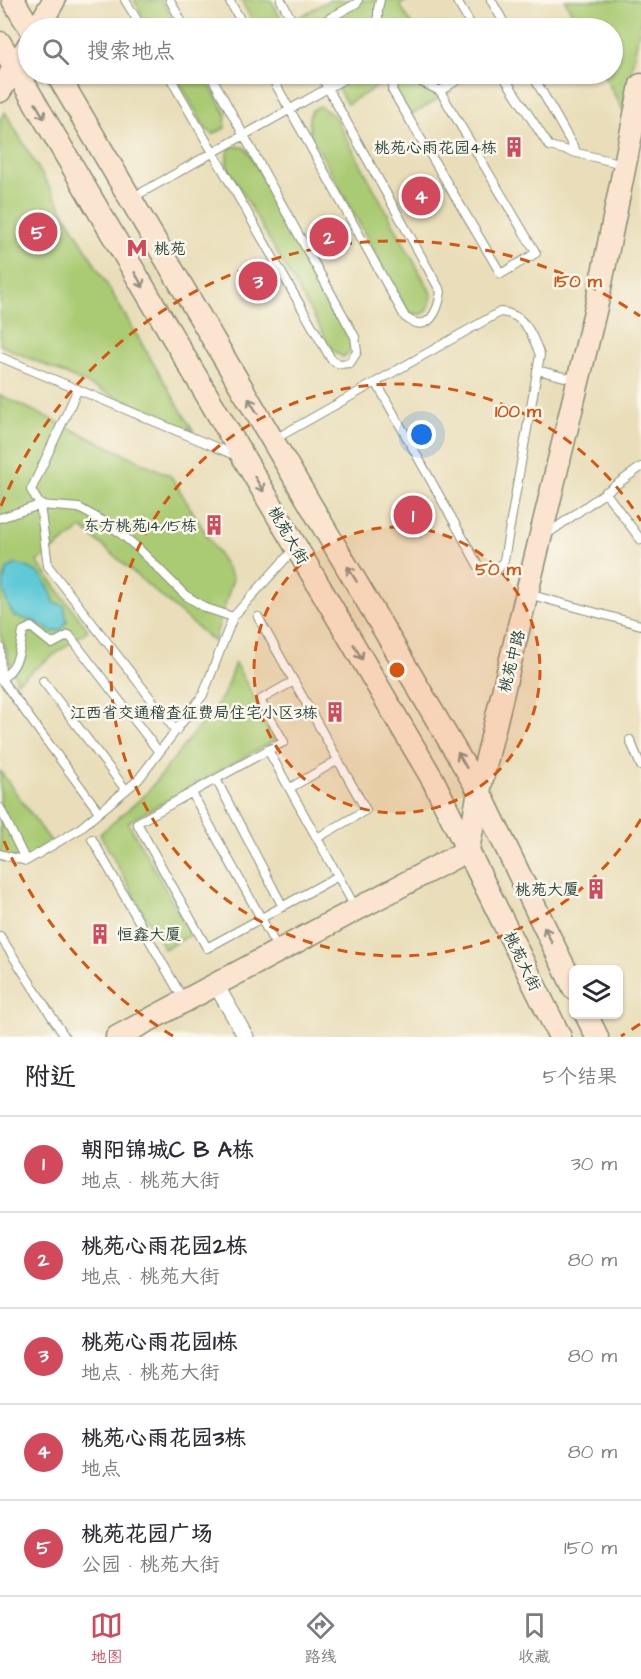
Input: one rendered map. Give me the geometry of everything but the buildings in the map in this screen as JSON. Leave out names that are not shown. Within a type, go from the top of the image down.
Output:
[{"type":"main road","points":[[13,0],[24,18]]},
{"type":"main road","points":[[44,18],[54,0]]},
{"type":"main road","name":"桃苑大街","points":[[0,43],[18,73]]},
{"type":"main road","points":[[0,91],[18,63]]},
{"type":"main road","name":"桃苑大街","points":[[24,84],[433,780],[560,1037]]},
{"type":"main road","name":"桃苑大街","points":[[63,84],[479,791],[569,980]]},
{"type":"main road","name":"桃苑中路","points":[[468,850],[479,791],[597,303],[625,164],[638,117],[641,85]]},
{"type":"main road","points":[[117,1037],[468,850]]},
{"type":"main road","points":[[588,1019],[597,1037]]},
{"type":"street","points":[[216,985],[246,1037]]},
{"type":"lane","points":[[125,0],[136,18]]},
{"type":"lane","points":[[170,0],[180,18]]},
{"type":"lane","points":[[229,0],[239,18]]},
{"type":"lane","points":[[281,0],[291,18]]},
{"type":"lane","points":[[330,18],[357,3],[358,0]]},
{"type":"lane","points":[[378,18],[380,0]]},
{"type":"lane","points":[[456,0],[467,18]]},
{"type":"lane","points":[[491,0],[501,18]]},
{"type":"lane","points":[[174,84],[332,358],[339,364],[350,363],[357,352],[355,337],[216,84]]},
{"type":"lane","points":[[276,84],[405,317],[411,322],[419,323],[431,319],[436,312],[441,292],[326,84]]},
{"type":"lane","points":[[131,199],[335,84]]},
{"type":"lane","points":[[393,84],[392,90],[501,274],[536,253],[440,92],[424,84]]},
{"type":"lane","points":[[440,92],[452,84]]},
{"type":"lane","points":[[509,84],[549,146],[625,164]]},
{"type":"lane","points":[[538,84],[577,153]]},
{"type":"lane","points":[[273,440],[500,312],[509,313],[523,321],[532,334],[540,355],[504,560],[493,572],[479,567],[376,382]]},
{"type":"lane","points":[[0,357],[244,459]]},
{"type":"lane","points":[[537,370],[578,381]]},
{"type":"lane","points":[[78,390],[30,490],[40,505],[48,566],[176,731]]},
{"type":"lane","points":[[540,539],[641,467]]},
{"type":"lane","points":[[605,492],[641,540]]},
{"type":"lane","points":[[0,518],[40,505],[78,508],[110,525],[138,548],[185,595],[206,608],[232,617]]},
{"type":"lane","points":[[0,854],[26,861],[78,830],[138,780],[203,695],[232,617],[296,547]]},
{"type":"lane","points":[[527,594],[641,625]]},
{"type":"lane","points":[[258,617],[366,810],[317,838]]},
{"type":"lane","points":[[1,679],[9,674],[17,661],[23,631],[31,627],[52,644],[69,635],[159,752]]},
{"type":"lane","points":[[0,647],[1,679],[99,812]]},
{"type":"lane","points":[[43,681],[126,790]]},
{"type":"lane","points":[[294,681],[260,700],[284,742],[137,823],[207,948],[338,876]]},
{"type":"lane","points":[[630,740],[641,766]]},
{"type":"lane","points":[[268,750],[357,909]]},
{"type":"lane","points":[[290,788],[338,760]]},
{"type":"lane","points":[[216,779],[283,907]]},
{"type":"lane","points":[[192,793],[279,951]]},
{"type":"lane","points":[[0,808],[26,861]]},
{"type":"lane","points":[[92,839],[184,1001]]},
{"type":"lane","points":[[0,936],[65,1037]]},
{"type":"green space","points":[[134,0],[162,0],[172,18],[144,18]]},
{"type":"green space","points":[[241,0],[271,0],[281,18],[251,18]]},
{"type":"green space","points":[[329,0],[408,0],[400,5],[408,18],[298,18]]},
{"type":"green space","points":[[565,0],[641,0],[641,22],[623,110],[609,84],[623,84],[623,18],[575,18]]},
{"type":"green space","points":[[181,84],[209,84],[226,114],[225,128],[213,134],[205,128]]},
{"type":"green space","points":[[335,84],[382,84],[347,104]]},
{"type":"green space","points":[[386,84],[446,84],[451,91],[406,118]]},
{"type":"green space","points":[[320,106],[335,117],[432,295],[428,310],[422,314],[408,312],[310,134],[309,117],[312,110]]},
{"type":"green space","points":[[5,112],[194,432],[0,345],[0,119]]},
{"type":"green space","points":[[237,146],[245,148],[249,153],[352,342],[350,351],[343,357],[333,350],[227,166],[227,154],[230,148]]},
{"type":"green space","points":[[0,395],[171,476],[233,578],[214,642],[82,528],[37,562],[88,630],[17,682],[0,633]]},
{"type":"green space","points":[[235,663],[277,739],[128,822],[191,935],[164,949],[100,834],[145,795],[223,696]]},
{"type":"green space","points":[[0,771],[55,847],[28,863],[0,860]]},
{"type":"water","points":[[16,564],[38,573],[46,582],[55,603],[64,605],[67,621],[61,630],[52,632],[36,622],[14,616],[6,599],[4,588],[7,569]]},
{"type":"place","name":"桃苑心雨花园4栋","points":[[514,147]]},
{"type":"place","name":"桃苑心雨花园3栋","points":[[421,196]]},
{"type":"place","name":"桃苑花园广场","points":[[38,232]]},
{"type":"place","name":"桃苑心雨花园2栋","points":[[329,237]]},
{"type":"place","name":"桃苑","points":[[137,248]]},
{"type":"place","name":"桃苑心雨花园1栋","points":[[258,281]]},
{"type":"place","name":"朝阳锦城C B A栋","points":[[413,515]]},
{"type":"place","name":"东方桃苑14/15栋","points":[[214,525]]},
{"type":"place","name":"江西省交通稽查征费局住宅小区3栋","points":[[335,712]]},
{"type":"place","name":"桃苑大厦","points":[[596,889]]},
{"type":"place","name":"恒鑫大厦","points":[[100,934]]}]
